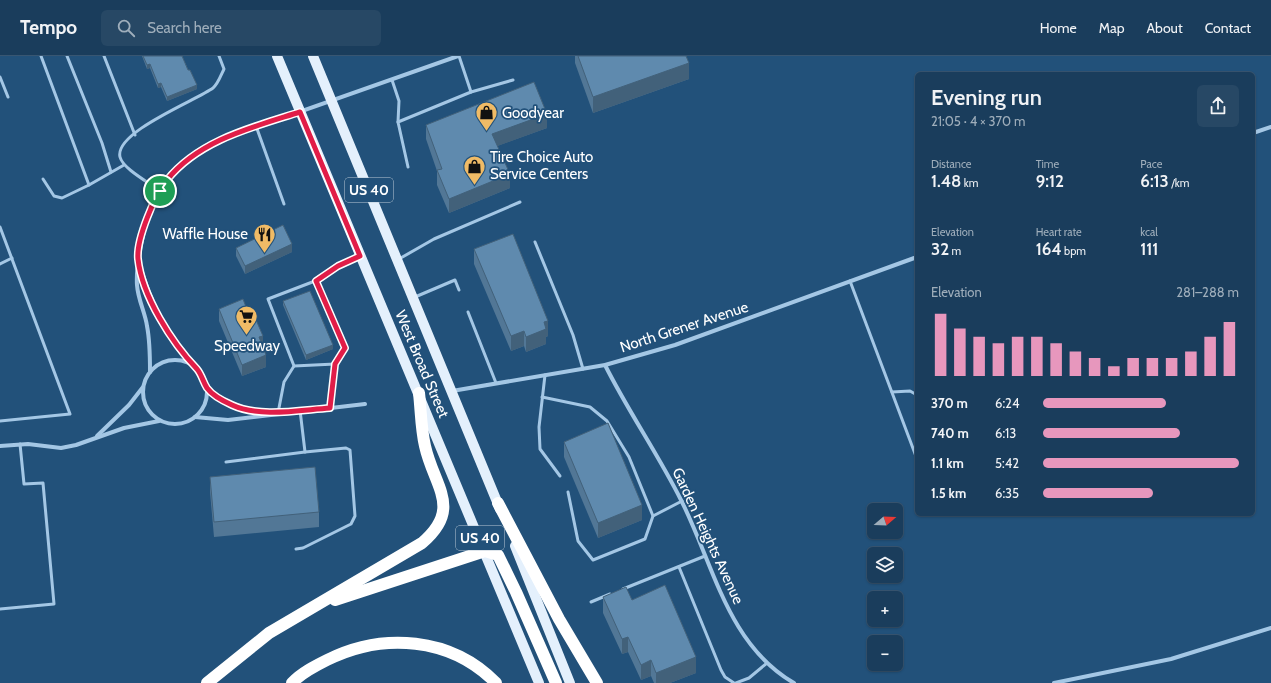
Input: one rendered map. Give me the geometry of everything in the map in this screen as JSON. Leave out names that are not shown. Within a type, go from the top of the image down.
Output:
[{"type":"highway","points":[[207,683],[269,633],[422,543],[433,534],[440,524],[444,508],[442,494],[425,446],[419,394]]},
{"type":"highway","points":[[498,503],[559,619],[597,683]]},
{"type":"highway","points":[[313,608],[485,551],[498,555],[556,683]]},
{"type":"highway","points":[[292,683],[316,665],[340,654],[365,646],[391,642],[417,643],[446,650],[486,673],[496,683]]},
{"type":"main road","name":"West Broad Street","points":[[277,56],[539,683]]},
{"type":"main road","name":"West Broad Street","points":[[313,56],[414,297],[570,683]]},
{"type":"street","points":[[150,372],[150,345],[147,325],[140,303],[137,284],[138,258],[145,224],[153,203],[167,180],[184,162],[204,149],[228,137],[256,126],[332,101],[458,56]]},
{"type":"street","points":[[1255,132],[1271,127]]},
{"type":"street","points":[[138,258],[146,286],[158,315],[174,342],[203,377],[206,388],[204,404],[195,417],[186,422],[175,424],[160,420],[149,411],[144,402],[144,386]]},
{"type":"street","name":"North Grener Avenue","points":[[452,391],[605,365],[675,345],[915,258]]},
{"type":"street","points":[[97,436],[129,405],[144,386],[150,372],[156,366],[166,361],[177,360],[193,366]]},
{"type":"street","name":"Garden Heights Avenue","points":[[605,365],[682,501],[731,616],[741,632],[767,663],[794,683]]},
{"type":"street","points":[[206,388],[232,406],[278,413]]},
{"type":"street","points":[[195,417],[228,420],[300,410],[365,404]]},
{"type":"street","points":[[0,446],[20,444],[61,448],[76,445],[97,436],[160,420]]},
{"type":"street","points":[[1054,683],[1171,659],[1271,628]]},
{"type":"lane","points":[[42,56],[88,185]]},
{"type":"lane","points":[[67,56],[102,144],[111,172]]},
{"type":"lane","points":[[104,56],[135,135]]},
{"type":"lane","points":[[160,191],[124,165],[120,156],[122,146],[149,122],[215,87],[224,69],[219,56]]},
{"type":"lane","points":[[458,56],[471,92]]},
{"type":"lane","points":[[0,77],[8,97]]},
{"type":"lane","points":[[392,80],[399,101],[398,122],[408,167]]},
{"type":"lane","points":[[398,122],[471,92],[513,80]]},
{"type":"lane","points":[[256,126],[284,204]]},
{"type":"lane","points":[[43,179],[54,196],[62,198],[124,165]]},
{"type":"lane","points":[[398,260],[434,239],[520,202]]},
{"type":"lane","points":[[0,227],[70,414],[0,421]]},
{"type":"lane","points":[[535,242],[574,335],[583,369]]},
{"type":"lane","points":[[294,366],[268,299],[316,281],[338,266],[360,256]]},
{"type":"lane","points":[[0,264],[12,258]]},
{"type":"lane","points":[[414,297],[455,280],[459,290]]},
{"type":"lane","points":[[316,281],[345,348],[335,364],[330,408]]},
{"type":"lane","points":[[850,281],[915,454]]},
{"type":"lane","points":[[468,312],[496,383]]},
{"type":"lane","points":[[294,366],[335,364]]},
{"type":"lane","points":[[278,413],[284,382],[294,366]]},
{"type":"lane","points":[[545,375],[539,427],[540,449],[560,476]]},
{"type":"lane","points":[[892,392],[910,391],[915,394]]},
{"type":"lane","points":[[542,397],[590,407],[606,422],[629,457],[652,516],[645,539],[593,560],[578,541],[568,492]]},
{"type":"lane","points":[[300,410],[305,452]]},
{"type":"lane","points":[[0,609],[54,604],[44,483],[24,484],[20,444]]},
{"type":"lane","points":[[226,462],[348,448],[355,516],[351,524],[303,548],[296,549]]},
{"type":"lane","points":[[652,516],[682,501]]},
{"type":"lane","points":[[620,590],[705,556]]},
{"type":"lane","points":[[679,567],[721,670],[730,681],[735,683],[749,678],[767,663]]},
{"type":"lane","points":[[591,602],[613,593]]},
{"type":"building","points":[[143,56],[182,56],[197,85],[167,97],[161,83],[158,84],[150,64],[147,65]]},
{"type":"building","points":[[578,56],[686,56],[689,63],[593,97]]},
{"type":"building","points":[[534,82],[547,114],[492,134],[510,174],[449,199],[437,170],[442,169],[426,125]]},
{"type":"building","name":"Waffle House","points":[[283,225],[292,244],[245,266],[236,248]]},
{"type":"building","points":[[513,234],[548,321],[544,322],[546,329],[526,337],[524,331],[511,336],[474,249]]},
{"type":"building","points":[[310,291],[333,345],[306,355],[283,301]]},
{"type":"building","points":[[243,299],[246,307],[250,306],[263,336],[259,337],[266,355],[242,365],[219,309]]},
{"type":"building","points":[[608,423],[642,505],[598,523],[564,442]]},
{"type":"building","points":[[315,467],[319,512],[214,522],[210,477]]},
{"type":"building","points":[[665,585],[696,657],[656,673],[651,660],[641,665],[628,637],[622,639],[603,597],[626,587],[632,600]]},
{"type":"place","name":"Goodyear","points":[[486,132]]},
{"type":"place","name":"Tire Choice Auto Service Centers","points":[[474,186]]},
{"type":"place","name":"Waffle House","points":[[264,254]]},
{"type":"place","name":"Speedway","points":[[247,336]]},
{"type":"route","points":[[300,112],[360,256],[338,266],[316,281],[345,348],[335,364],[330,408],[278,413],[248,409],[232,406],[206,388],[203,377],[174,342],[158,315],[146,286],[138,258],[145,224],[153,203],[160,191],[167,180],[184,162],[204,149],[228,137],[256,126],[300,112]]}]
